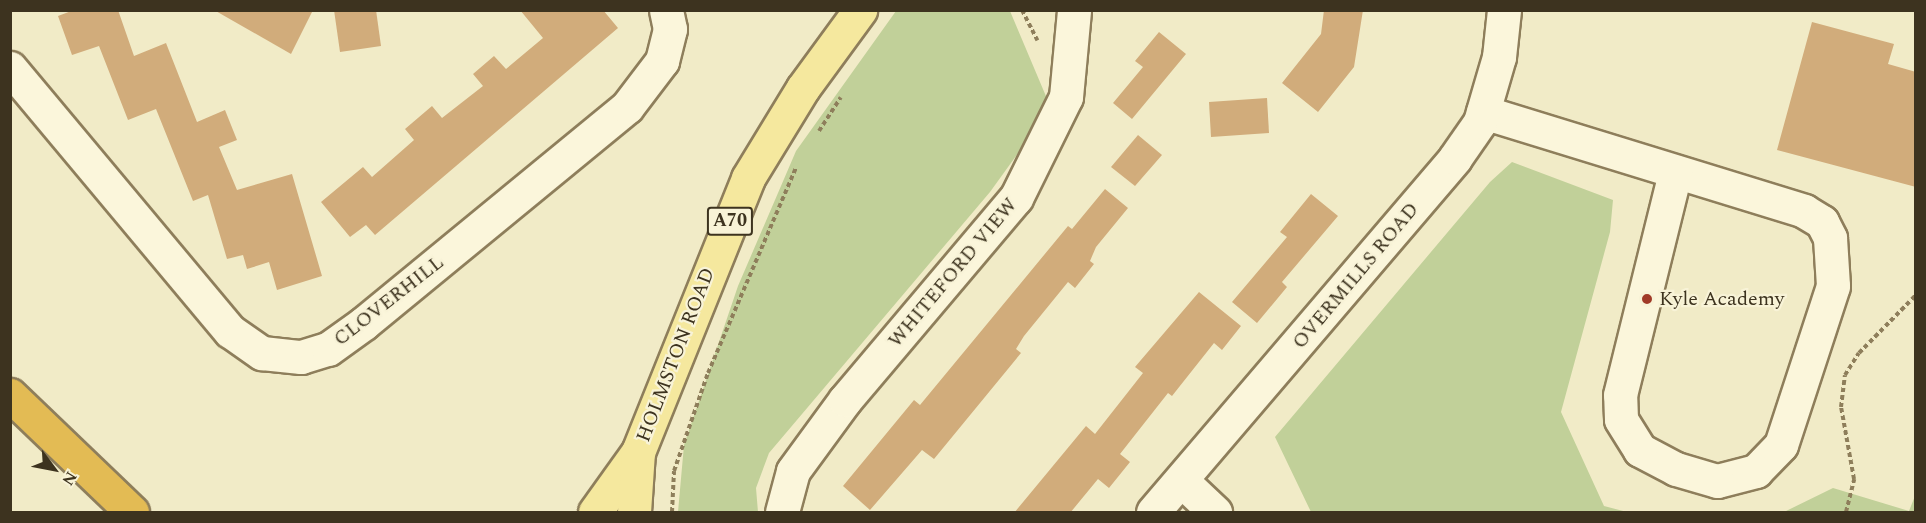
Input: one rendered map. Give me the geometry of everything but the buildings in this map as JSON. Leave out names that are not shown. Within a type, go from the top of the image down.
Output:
[{"type":"highway","points":[[10,395],[132,513]]},
{"type":"main road","name":"HOLMSTON ROAD","points":[[638,452],[748,178],[803,88],[860,10]]},
{"type":"main road","name":"A70","points":[[596,513],[638,452]]},
{"type":"main road","name":"A70","points":[[634,513],[638,452]]},
{"type":"street","name":"CLOVERHILL","points":[[10,68],[230,331],[262,353],[301,357],[328,349],[364,323],[627,106],[662,61],[670,29],[666,10]]},
{"type":"street","name":"WHITEFORD VIEW","points":[[782,513],[793,471],[845,400],[1017,198],[1066,97],[1074,10]]},
{"type":"street","name":"OVERMILLS ROAD","points":[[1153,513],[1455,158],[1483,112],[1500,57],[1504,10]]},
{"type":"street","points":[[1483,112],[1804,211],[1822,222],[1830,238],[1833,286],[1781,445],[1756,471],[1717,481],[1676,469],[1640,450],[1621,419],[1620,394],[1675,172]]},
{"type":"street","points":[[1181,480],[1215,513]]},
{"type":"path","points":[[817,134],[848,87]]},
{"type":"path","points":[[672,513],[674,471],[708,373],[798,163]]},
{"type":"path","points":[[1846,513],[1854,479],[1841,407],[1845,375],[1859,353],[1916,295]]},
{"type":"green space","points":[[896,11],[1010,11],[1048,101],[1045,116],[990,192],[769,453],[756,488],[758,512],[678,512],[684,445],[738,286],[796,151]]},
{"type":"green space","points":[[1512,162],[1613,200],[1610,232],[1561,412],[1604,506],[1627,512],[1311,512],[1275,437],[1490,182]]},
{"type":"green space","points":[[1833,488],[1909,511],[1915,496],[1915,512],[1784,512]]},
{"type":"place","name":"Kyle Academy","points":[[1647,299]]}]
